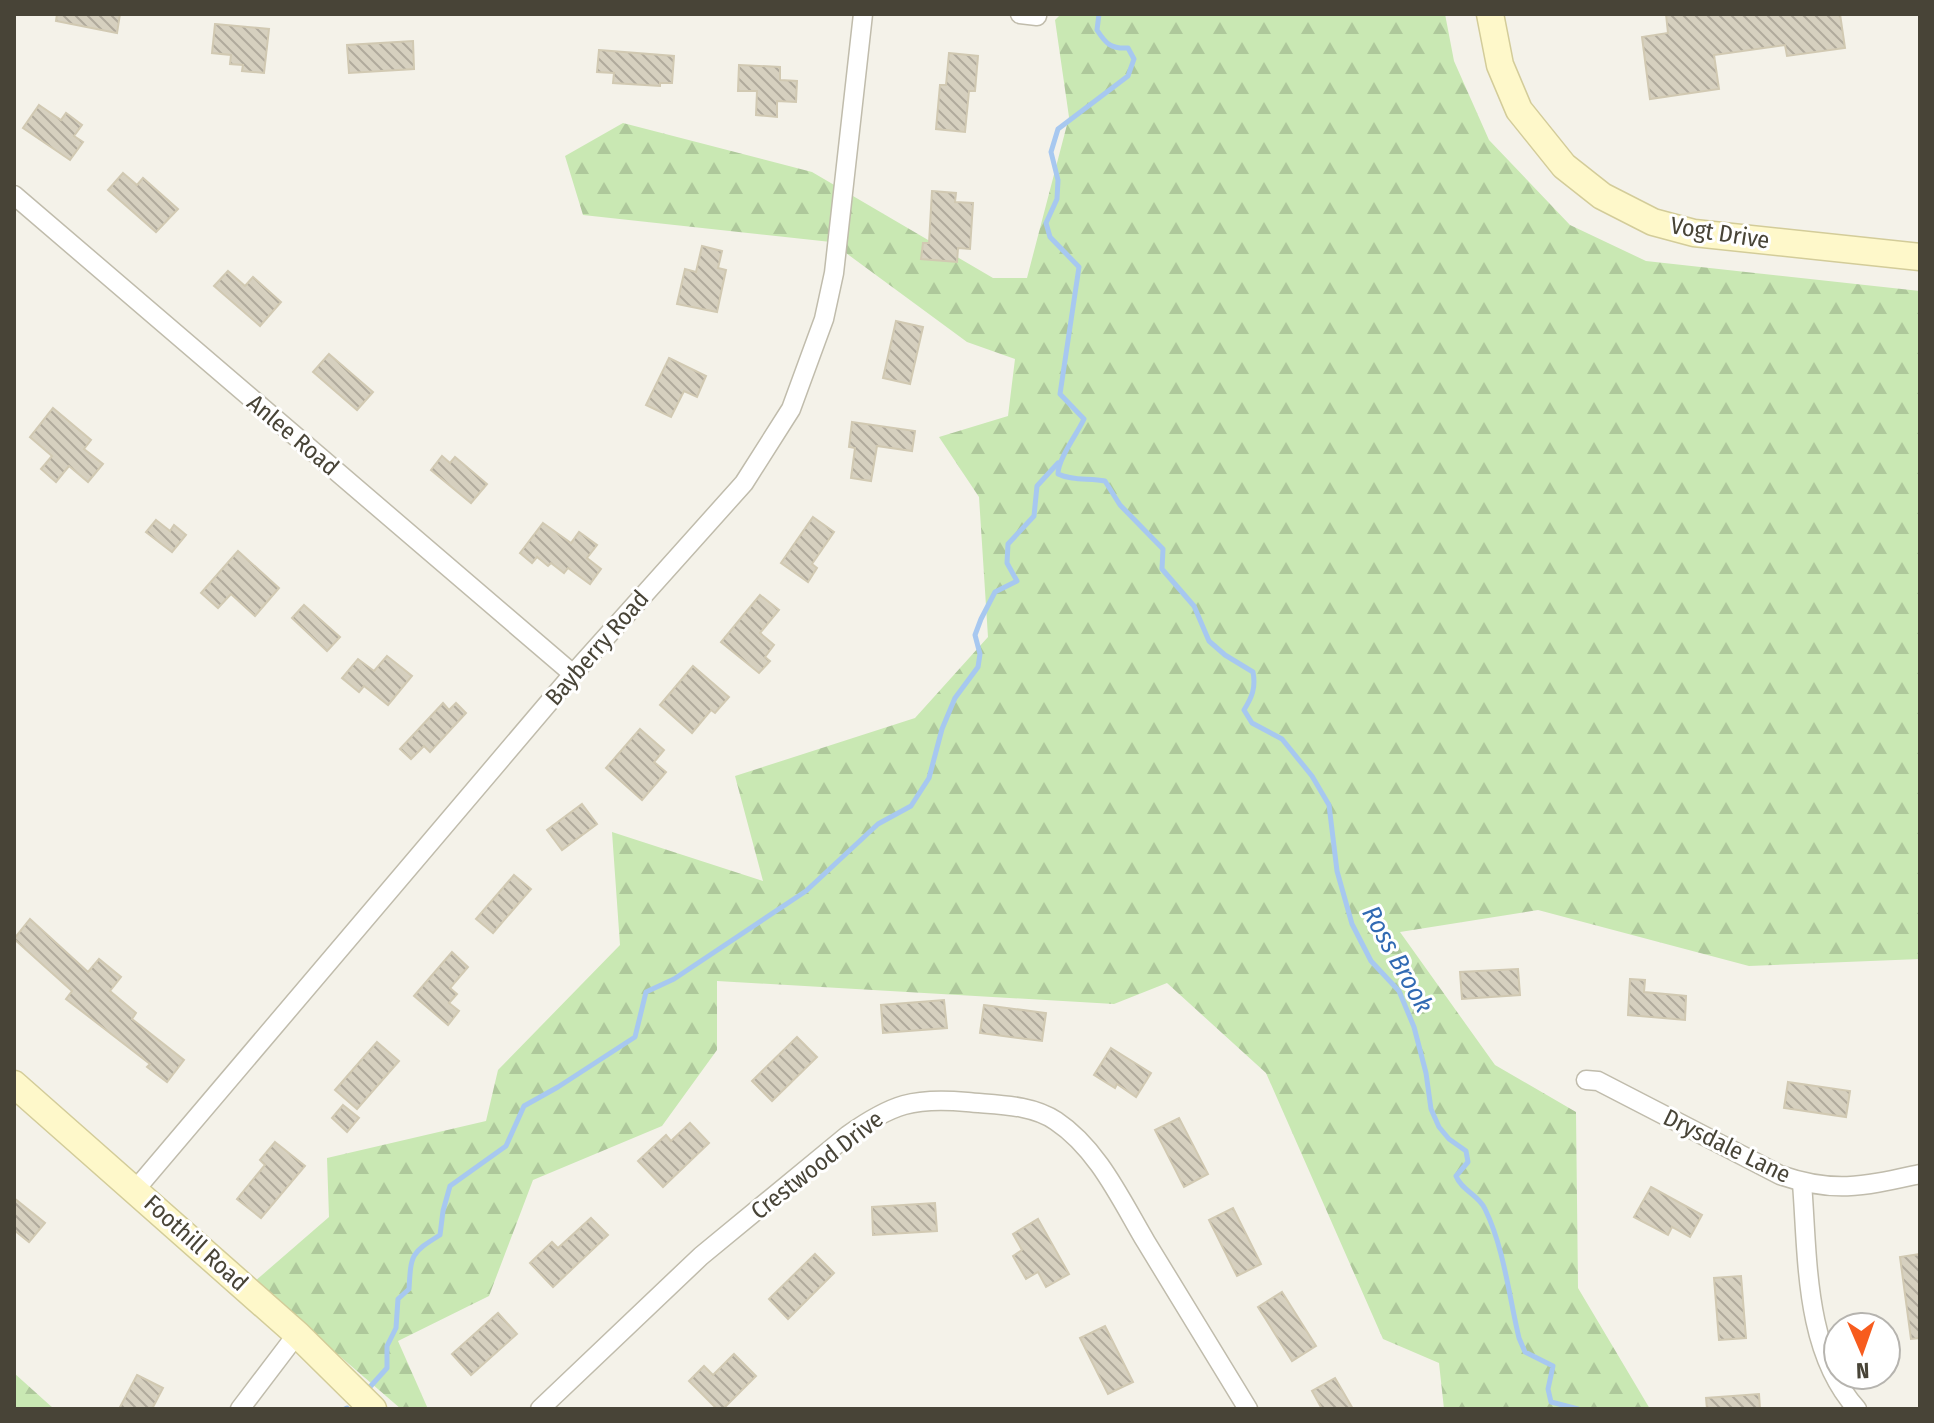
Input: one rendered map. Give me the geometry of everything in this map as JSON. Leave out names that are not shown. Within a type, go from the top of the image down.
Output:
[{"type":"street","name":"Bayberry Road","points":[[136,1189],[573,674],[744,483],[791,409],[824,319],[834,273],[863,14]]},
{"type":"street","name":"Vogt Drive","points":[[1490,14],[1500,65],[1519,110],[1564,166],[1602,196],[1653,222],[1694,233],[1920,257]]},
{"type":"street","name":"Anlee Road","points":[[14,195],[573,674]]},
{"type":"street","name":"Drysdale Lane","points":[[1586,1080],[1598,1081],[1780,1175],[1802,1183],[1829,1188],[1862,1187],[1920,1174]]},
{"type":"street","name":"Foothill Road","points":[[14,1084],[297,1334],[373,1409]]},
{"type":"street","name":"Crestwood Drive","points":[[540,1409],[701,1256],[848,1135],[897,1105],[944,1101],[1011,1106],[1038,1112],[1057,1121],[1093,1155],[1248,1409]]},
{"type":"street","points":[[1802,1183],[1812,1304],[1826,1357],[1842,1392],[1857,1409]]},
{"type":"street","points":[[240,1409],[297,1334]]},
{"type":"green space","points":[[1061,14],[1445,14],[1454,61],[1489,140],[1570,225],[1646,261],[1920,291],[1920,959],[1749,966],[1538,910],[1400,932],[1495,1065],[1576,1112],[1578,1288],[1650,1409],[1444,1409],[1439,1363],[1383,1339],[1266,1073],[1167,983],[1114,1004],[717,981],[717,1050],[662,1126],[533,1180],[489,1296],[398,1341],[428,1409],[401,1409],[254,1282],[329,1217],[327,1158],[486,1121],[498,1070],[620,945],[612,832],[763,881],[735,776],[915,718],[988,637],[979,497],[939,437],[1008,416],[1015,359],[967,342],[831,242],[583,215],[565,156],[623,123],[812,172],[993,278],[1027,278],[1069,117],[1055,20]]},
{"type":"green space","points":[[14,1373],[54,1409],[14,1409]]},
{"type":"building","points":[[57,14],[120,14],[117,33],[56,21]]},
{"type":"building","points":[[1666,14],[1840,14],[1845,48],[1787,56],[1785,45],[1714,55],[1719,89],[1650,99],[1642,37],[1668,33]]},
{"type":"building","points":[[215,24],[269,29],[264,73],[242,71],[243,65],[230,64],[231,55],[212,53]]},
{"type":"building","points":[[413,41],[414,69],[349,73],[347,45]]},
{"type":"building","points":[[599,50],[674,56],[672,83],[660,83],[660,86],[613,83],[614,73],[597,72]]},
{"type":"building","points":[[949,53],[978,56],[975,91],[969,91],[965,132],[936,129],[940,85],[946,85]]},
{"type":"building","points":[[739,65],[780,67],[780,80],[797,81],[796,102],[777,101],[777,117],[756,115],[757,91],[738,91]]},
{"type":"building","points":[[39,105],[61,120],[66,113],[82,125],[74,136],[83,142],[70,160],[23,128]]},
{"type":"building","points":[[123,173],[137,185],[143,178],[178,209],[156,232],[108,190]]},
{"type":"building","points":[[932,191],[956,193],[955,202],[973,203],[970,249],[958,248],[957,262],[921,259],[923,243],[929,243]]},
{"type":"building","points":[[702,246],[722,251],[718,268],[726,270],[717,312],[677,304],[685,269],[696,272]]},
{"type":"building","points":[[228,271],[245,286],[253,277],[281,302],[260,326],[214,286]]},
{"type":"building","points":[[896,321],[923,327],[910,384],[883,378]]},
{"type":"building","points":[[329,354],[373,392],[357,410],[313,372]]},
{"type":"building","points":[[669,358],[706,376],[697,397],[684,391],[671,417],[646,405]]},
{"type":"building","points":[[53,408],[91,440],[84,449],[103,464],[88,482],[69,466],[56,482],[41,469],[52,456],[30,437]]},
{"type":"building","points":[[852,422],[915,431],[912,451],[877,446],[871,481],[851,478],[855,448],[849,447]]},
{"type":"building","points":[[442,456],[450,463],[455,457],[487,484],[471,503],[431,470]]},
{"type":"building","points":[[813,517],[834,532],[812,564],[817,568],[808,582],[781,563]]},
{"type":"building","points":[[156,520],[170,531],[174,525],[186,535],[172,552],[146,532]]},
{"type":"building","points":[[543,523],[571,543],[579,532],[597,545],[587,558],[601,569],[590,584],[568,568],[564,573],[537,557],[532,563],[520,553]]},
{"type":"building","points":[[238,551],[279,588],[255,616],[231,594],[218,608],[201,593]]},
{"type":"building","points":[[760,595],[779,610],[760,633],[774,645],[765,657],[770,661],[759,673],[721,642]]},
{"type":"building","points":[[304,605],[340,637],[327,651],[292,618]]},
{"type":"building","points":[[387,656],[412,676],[388,705],[364,686],[359,692],[342,678],[358,659],[374,671]]},
{"type":"building","points":[[693,666],[729,697],[715,713],[711,710],[692,733],[660,705]]},
{"type":"building","points":[[443,703],[449,710],[456,703],[466,713],[430,752],[424,746],[411,759],[400,749]]},
{"type":"building","points":[[640,729],[664,750],[654,762],[666,772],[642,800],[606,768]]},
{"type":"building","points":[[582,804],[597,824],[562,850],[547,830]]},
{"type":"building","points":[[514,875],[531,889],[493,933],[476,919]]},
{"type":"building","points":[[30,919],[88,972],[99,959],[121,977],[110,991],[136,1013],[132,1019],[184,1060],[167,1082],[147,1067],[150,1064],[66,999],[72,991],[14,939]]},
{"type":"building","points":[[452,952],[468,967],[450,988],[457,994],[449,1003],[459,1011],[448,1025],[414,996]]},
{"type":"building","points":[[1518,969],[1520,995],[1462,999],[1460,972]]},
{"type":"building","points":[[1630,979],[1645,980],[1644,992],[1686,996],[1685,1020],[1628,1015]]},
{"type":"building","points":[[944,1000],[947,1028],[883,1033],[881,1005]]},
{"type":"building","points":[[984,1005],[1046,1013],[1042,1041],[980,1033]]},
{"type":"building","points":[[797,1037],[817,1057],[772,1101],[752,1081]]},
{"type":"building","points":[[377,1042],[399,1061],[357,1109],[335,1090]]},
{"type":"building","points":[[1111,1048],[1151,1073],[1136,1097],[1117,1084],[1115,1088],[1094,1075]]},
{"type":"building","points":[[1788,1082],[1850,1091],[1846,1117],[1784,1108]]},
{"type":"building","points":[[343,1105],[359,1118],[347,1132],[332,1118]]},
{"type":"building","points":[[1179,1118],[1208,1174],[1184,1187],[1155,1130]]},
{"type":"building","points":[[690,1123],[709,1143],[663,1187],[638,1161],[666,1135],[671,1141]]},
{"type":"building","points":[[275,1142],[305,1166],[261,1218],[237,1199],[265,1165],[260,1160]]},
{"type":"building","points":[[1651,1187],[1702,1215],[1690,1237],[1672,1227],[1668,1235],[1634,1217]]},
{"type":"building","points":[[14,1198],[45,1223],[29,1242],[14,1230]]},
{"type":"building","points":[[935,1203],[937,1231],[873,1235],[872,1207]]},
{"type":"building","points":[[1233,1208],[1261,1264],[1237,1276],[1209,1220]]},
{"type":"building","points":[[591,1218],[608,1235],[553,1287],[530,1263],[552,1242],[558,1248]]},
{"type":"building","points":[[1038,1219],[1069,1274],[1046,1287],[1038,1272],[1026,1279],[1013,1256],[1022,1250],[1013,1234]]},
{"type":"building","points":[[815,1254],[834,1273],[788,1319],[769,1299]]},
{"type":"building","points":[[1920,1254],[1920,1338],[1911,1339],[1900,1257]]},
{"type":"building","points":[[1741,1276],[1746,1338],[1719,1340],[1714,1278]]},
{"type":"building","points":[[1282,1292],[1316,1346],[1292,1361],[1258,1307]]},
{"type":"building","points":[[498,1313],[517,1334],[471,1375],[452,1354]]},
{"type":"building","points":[[1105,1326],[1133,1382],[1108,1394],[1080,1338]]},
{"type":"building","points":[[734,1354],[756,1376],[723,1409],[717,1409],[689,1381],[704,1366],[713,1375]]},
{"type":"building","points":[[137,1375],[163,1388],[152,1409],[119,1409]]},
{"type":"building","points":[[1335,1378],[1353,1409],[1322,1409],[1312,1391]]},
{"type":"building","points":[[1759,1394],[1760,1409],[1707,1409],[1706,1398]]},
{"type":"waterway","name":"Ross Brook","points":[[1099,14],[1097,30],[1103,39],[1117,48],[1128,48],[1134,59],[1128,76],[1058,129],[1051,152],[1058,180],[1057,199],[1046,223],[1050,237],[1079,267],[1060,394],[1084,419],[1064,454],[1058,474],[1105,481],[1120,505],[1163,549],[1162,569],[1194,606],[1209,641],[1253,672],[1253,692],[1244,710],[1252,723],[1282,739],[1312,776],[1329,805],[1337,871],[1352,924],[1371,961],[1399,991],[1414,1027],[1426,1073],[1431,1109],[1439,1127],[1466,1151],[1468,1162],[1456,1176],[1462,1186],[1479,1200],[1492,1224],[1519,1338],[1525,1352],[1553,1366],[1548,1389],[1551,1402],[1578,1409]]},
{"type":"waterway","points":[[369,1388],[387,1368],[387,1346],[396,1328],[398,1299],[409,1289],[414,1256],[440,1235],[450,1186],[506,1146],[524,1106],[635,1037],[646,992],[674,979],[806,891],[878,824],[911,806],[929,778],[942,729],[955,698],[978,667],[980,654],[975,635],[981,619],[995,592],[1017,581],[1007,563],[1008,544],[1034,516],[1037,486],[1058,463]]}]
